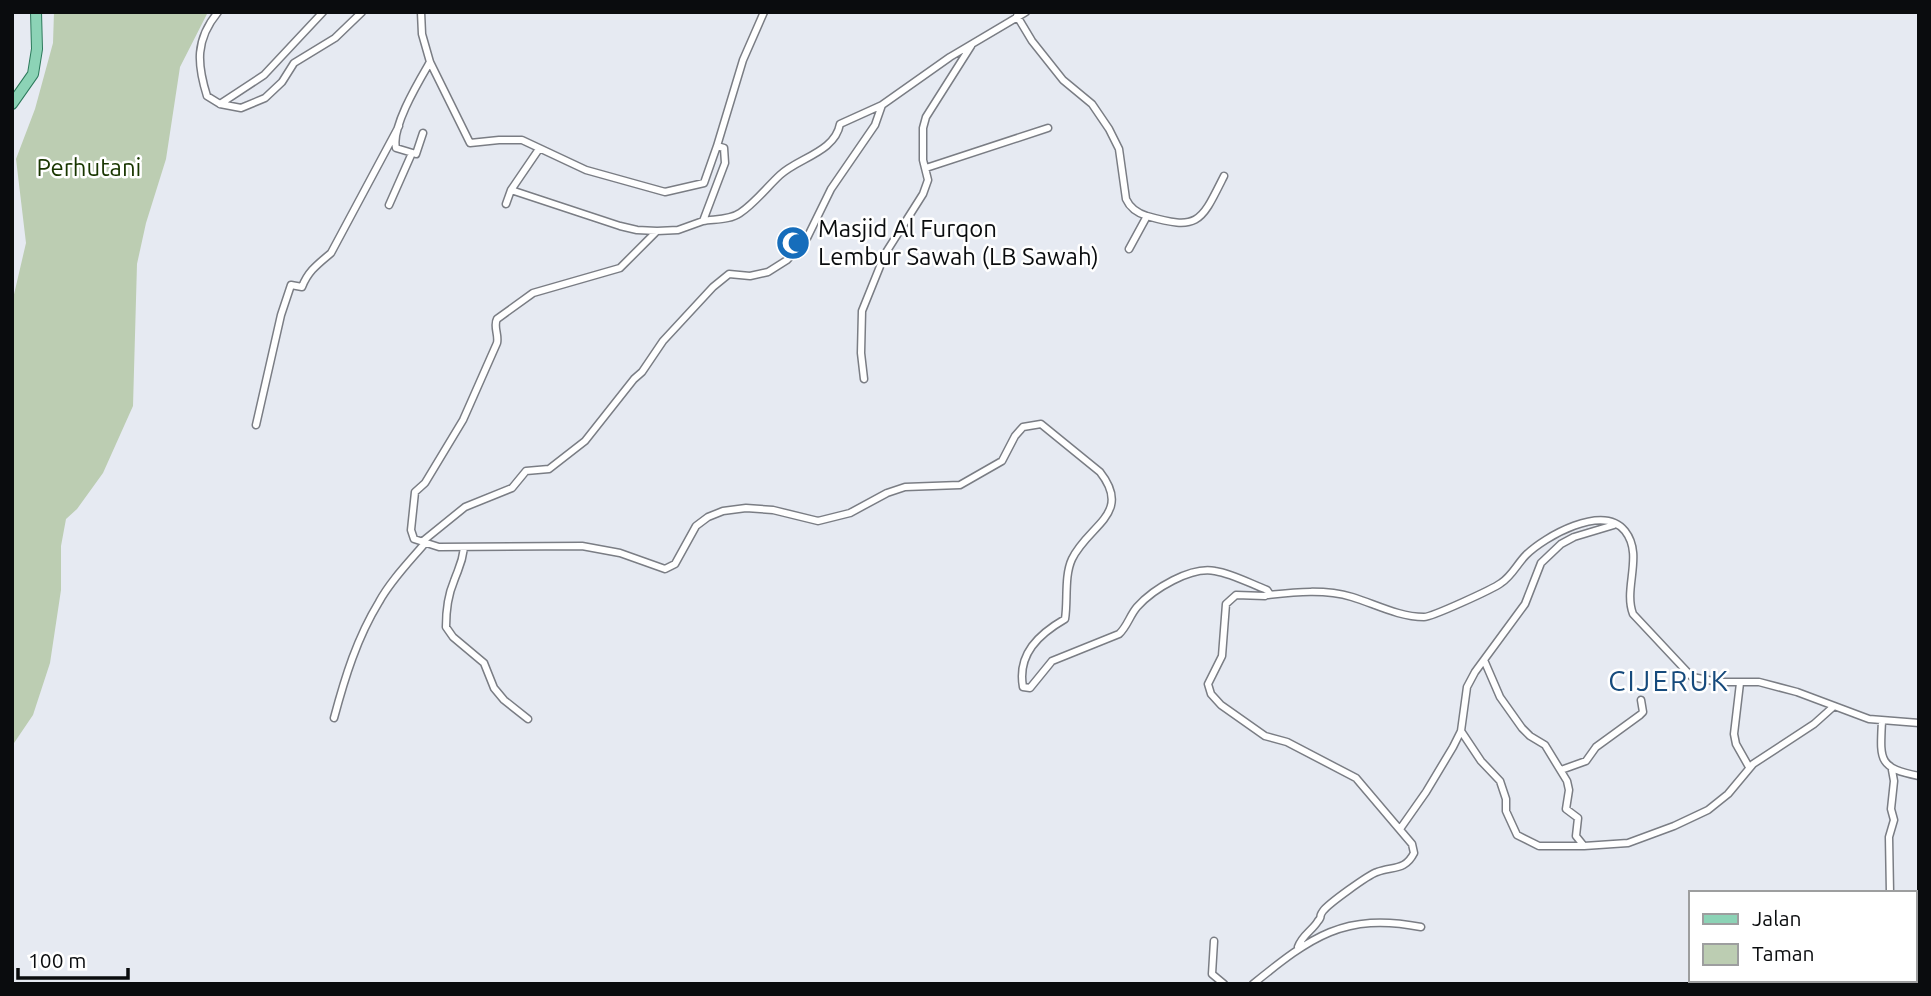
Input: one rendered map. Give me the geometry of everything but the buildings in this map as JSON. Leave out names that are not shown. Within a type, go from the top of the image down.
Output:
[{"type":"main road","points":[[12,104],[33,74],[37,49],[36,12]]},
{"type":"street","points":[[218,12],[208,25],[199,50],[201,78],[207,96],[220,104],[241,108],[265,98],[282,82],[293,63],[335,38],[362,12]]},
{"type":"street","points":[[220,104],[276,65],[323,12]]},
{"type":"street","points":[[421,12],[422,34],[430,62],[470,143],[522,141],[586,170],[665,192],[704,183],[743,60],[764,12]]},
{"type":"street","points":[[511,190],[637,230],[678,230],[704,220],[726,218],[740,213],[783,172],[831,141],[838,134],[840,124],[882,105],[918,78],[1026,12]]},
{"type":"street","points":[[1017,16],[1032,41],[1063,80],[1092,104],[1109,129],[1119,149],[1129,206],[1140,214],[1173,223],[1197,220],[1209,207],[1224,176]]},
{"type":"street","points":[[864,379],[861,353],[862,311],[885,254],[923,194],[928,180],[923,160],[923,128],[926,117],[972,44]]},
{"type":"street","points":[[256,425],[275,338],[291,285],[302,287],[307,273],[331,253],[430,62]]},
{"type":"street","points":[[239,92],[241,108]]},
{"type":"street","points":[[334,718],[351,657],[366,626],[380,599],[424,542],[465,507],[512,488],[526,471],[549,469],[579,447],[642,372],[663,341],[729,274],[750,276],[768,272],[787,260],[807,238],[831,189],[875,125],[882,105]]},
{"type":"street","points":[[399,126],[394,144],[396,148],[412,153],[416,154],[423,133]]},
{"type":"street","points":[[926,168],[1048,128]]},
{"type":"street","points":[[704,220],[725,163],[724,148],[717,146]]},
{"type":"street","points":[[506,204],[511,190],[539,149]]},
{"type":"street","points":[[389,205],[412,153]]},
{"type":"street","points":[[1129,250],[1147,215]]},
{"type":"street","points":[[657,231],[620,268],[533,293],[497,318],[497,343],[463,420],[413,498],[414,539],[437,547],[464,548],[582,545],[620,553],[665,569],[675,564],[696,526],[723,511],[746,508],[773,510],[818,521],[850,513],[887,493],[905,487],[960,485],[999,464],[1007,455],[1019,430],[1035,423],[1045,426],[1100,472],[1107,481],[1113,498],[1109,513],[1072,560],[1065,619],[1034,642],[1025,661],[1023,687],[1030,688],[1052,662],[1119,634],[1133,613],[1150,595],[1196,571],[1218,571],[1267,590],[1268,595]]},
{"type":"street","points":[[1298,947],[1300,940],[1320,920],[1321,913],[1330,905],[1371,875],[1398,869],[1407,863],[1414,848],[1356,778],[1287,742],[1265,736],[1221,705],[1210,691],[1209,680],[1222,656],[1226,604],[1236,595],[1311,591],[1349,596],[1385,609],[1425,617],[1500,584],[1525,556],[1566,528],[1600,521],[1616,524],[1625,531],[1631,546],[1634,562],[1630,602],[1633,614],[1692,677],[1740,683],[1759,682],[1869,719],[1919,723]]},
{"type":"street","points":[[1400,829],[1426,792],[1461,731],[1467,687],[1525,604],[1541,563],[1574,537],[1616,524]]},
{"type":"street","points":[[464,548],[462,565],[450,596],[446,627],[453,637],[484,663],[494,688],[528,719]]},
{"type":"street","points":[[1484,660],[1500,698],[1522,728],[1545,745],[1561,770],[1569,786],[1566,810],[1578,818],[1577,836],[1584,846]]},
{"type":"street","points":[[1740,683],[1734,734],[1736,744],[1749,767]]},
{"type":"street","points":[[1561,770],[1586,761],[1596,747],[1640,715],[1643,712],[1641,700]]},
{"type":"street","points":[[1461,731],[1480,761],[1500,781],[1508,818],[1517,835],[1539,846],[1584,846],[1628,843],[1685,822],[1715,806],[1749,767],[1814,724],[1833,707]]},
{"type":"street","points":[[1882,721],[1881,749],[1892,770],[1894,781],[1891,809],[1894,820],[1889,837],[1891,891]]},
{"type":"street","points":[[1892,770],[1919,776]]},
{"type":"street","points":[[1253,984],[1298,947],[1342,927],[1375,921],[1422,927]]},
{"type":"street","points":[[1214,941],[1212,974],[1224,984]]},
{"type":"green space","name":"Perhutani","points":[[54,12],[208,12],[180,67],[166,159],[146,223],[137,264],[133,406],[103,473],[77,509],[66,519],[61,546],[61,590],[50,663],[33,715],[12,746],[12,303],[26,243],[16,159],[35,109],[53,43]]},
{"type":"place","name":"Masjid Al Furqon Lembur Sawah (LB Sawah)","points":[[793,243]]},
{"type":"district","name":"CIJERUK","points":[[1669,681]]}]
